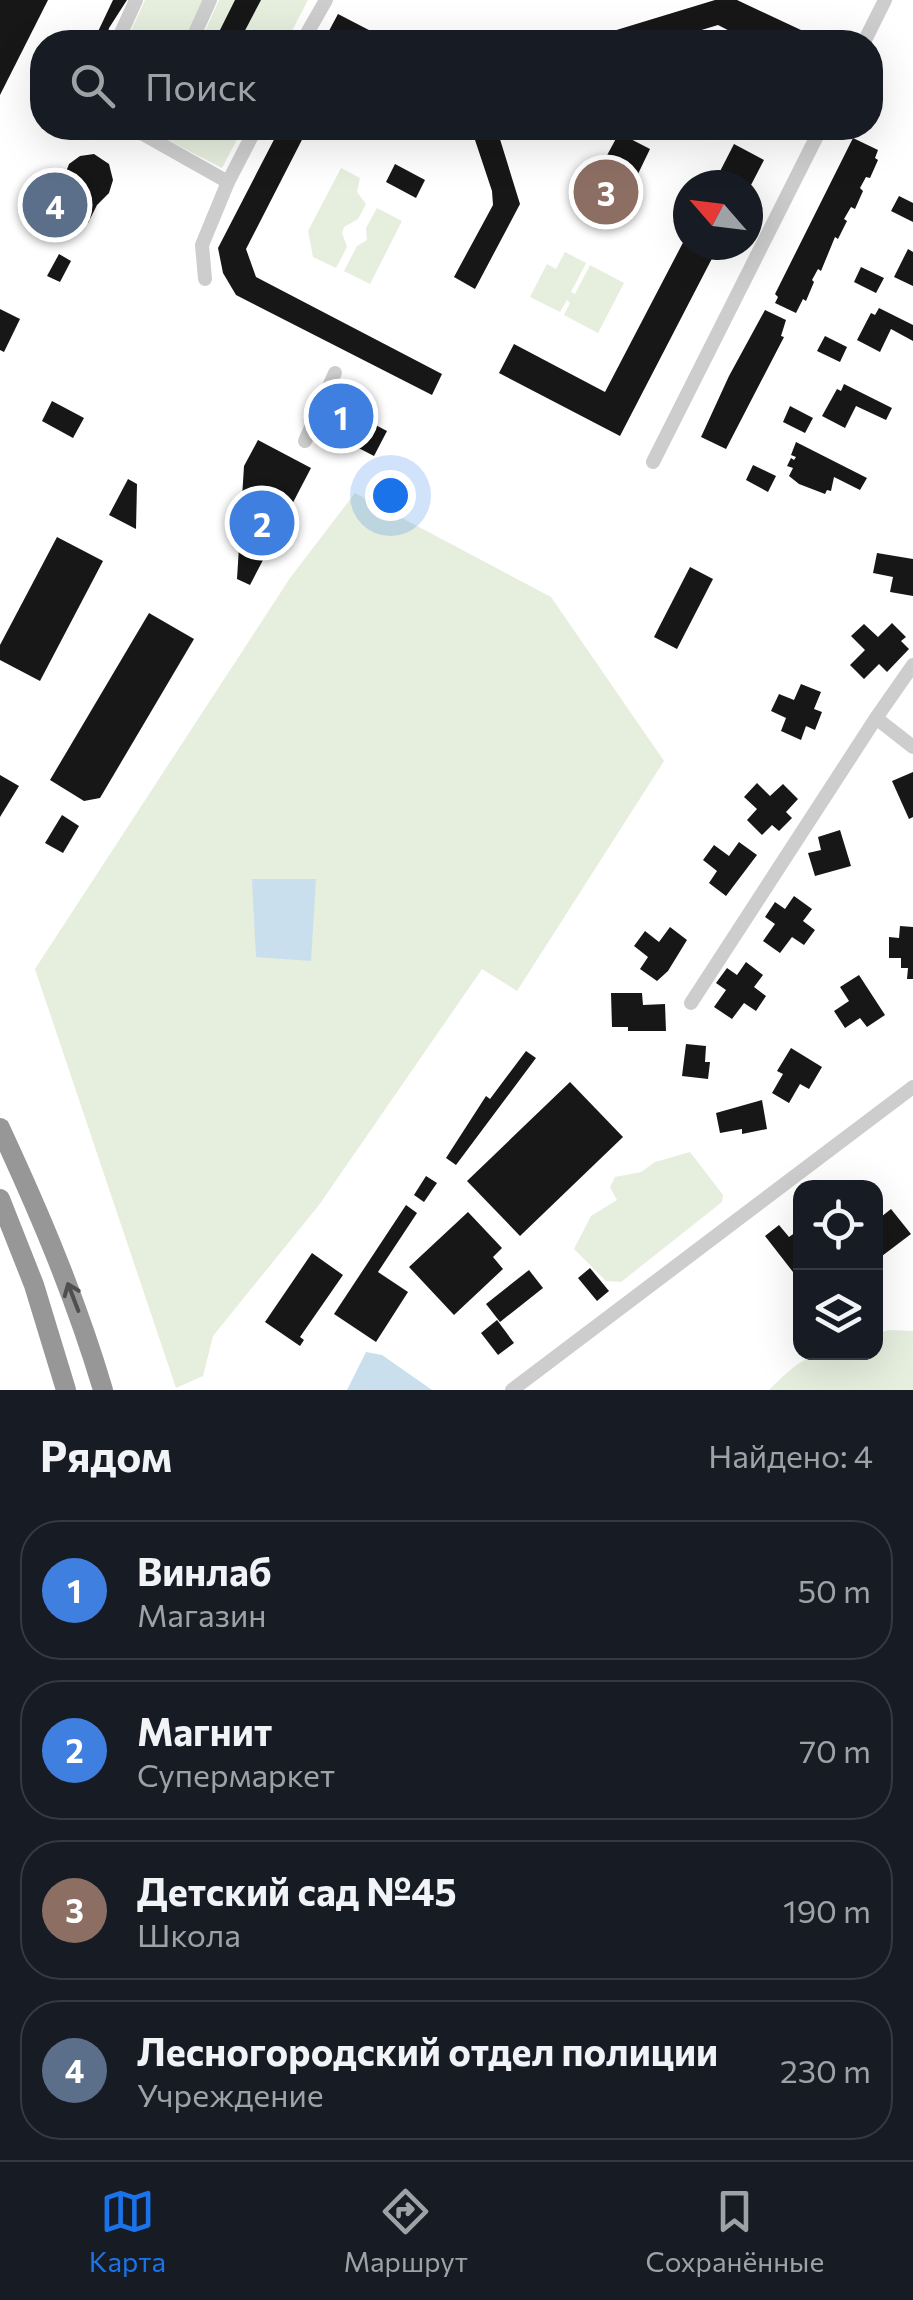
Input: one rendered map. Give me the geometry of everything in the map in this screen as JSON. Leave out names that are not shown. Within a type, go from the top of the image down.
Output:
[{"type":"highway","points":[[0,1128],[84,1324],[102,1390]]},
{"type":"highway","points":[[0,1200],[34,1285],[66,1390]]},
{"type":"street","points":[[122,30],[136,0]]},
{"type":"street","points":[[196,30],[210,0]]},
{"type":"street","points":[[309,30],[326,0]]},
{"type":"street","points":[[870,30],[885,0]]},
{"type":"street","points":[[160,140],[228,182]]},
{"type":"street","points":[[206,279],[202,245],[250,140]]},
{"type":"street","points":[[653,462],[815,140]]},
{"type":"street","points":[[305,441],[334,373]]},
{"type":"street","points":[[692,1002],[913,665]]},
{"type":"street","points":[[876,718],[913,747]]},
{"type":"street","points":[[512,1390],[913,1087]]},
{"type":"green space","points":[[145,0],[204,0],[190,30],[131,30]]},
{"type":"green space","points":[[219,0],[308,0],[292,30],[205,30]]},
{"type":"green space","points":[[168,140],[237,140],[222,168]]},
{"type":"green space","points":[[341,168],[360,178],[357,192],[366,204],[358,219],[344,227],[347,247],[336,268],[313,257],[308,231]]},
{"type":"green space","points":[[377,208],[402,221],[370,284],[344,271],[357,246],[367,240],[366,228]]},
{"type":"green space","points":[[565,252],[586,263],[571,292],[575,294],[590,265],[624,283],[598,333],[564,315],[570,303],[567,300],[560,312],[530,297],[547,264],[556,269]]},
{"type":"green space","points":[[355,493],[551,597],[664,761],[517,991],[482,969],[319,1205],[213,1336],[203,1376],[176,1388],[35,969],[290,578]]},
{"type":"green space","points":[[690,1152],[723,1195],[722,1202],[621,1282],[606,1281],[574,1249],[591,1216],[617,1200],[610,1187],[615,1177],[641,1172],[655,1162]]},
{"type":"green space","points":[[913,1331],[913,1390],[769,1390],[805,1360],[883,1360],[883,1332]]},
{"type":"water","points":[[252,879],[316,879],[311,961],[256,957]]},
{"type":"water","points":[[366,1352],[382,1355],[432,1390],[347,1390]]},
{"type":"building","points":[[0,0],[48,0],[30,30],[0,95]]},
{"type":"building","points":[[113,0],[127,0],[109,30],[99,30]]},
{"type":"building","points":[[235,0],[261,0],[245,30],[220,30]]},
{"type":"building","points":[[715,0],[737,0],[801,30],[728,30],[718,25],[702,30],[616,30]]},
{"type":"building","points":[[338,14],[369,30],[329,30]]},
{"type":"building","points":[[274,140],[302,140],[246,249],[256,277],[442,374],[432,395],[236,295],[223,273],[218,248]]},
{"type":"building","points":[[475,140],[500,140],[520,204],[475,289],[454,277],[493,205]]},
{"type":"building","points":[[615,140],[633,140],[650,149],[637,176],[641,178],[614,223],[575,204],[599,156],[605,159]]},
{"type":"building","points":[[852,140],[878,150],[870,178],[866,177],[855,209],[851,207],[821,271],[818,269],[812,280],[806,301],[803,299],[796,313],[775,303],[775,294]]},
{"type":"building","points":[[734,144],[764,160],[759,170],[721,170]]},
{"type":"building","points":[[94,154],[109,164],[113,180],[109,193],[88,223],[57,208],[67,188],[69,164],[80,156]]},
{"type":"building","points":[[395,164],[425,180],[416,198],[386,182]]},
{"type":"building","points":[[899,196],[913,203],[913,222],[891,211]]},
{"type":"building","points":[[908,249],[913,252],[913,286],[894,277]]},
{"type":"building","points":[[59,254],[71,261],[60,282],[47,276]]},
{"type":"building","points":[[674,260],[711,260],[620,436],[499,373],[514,344],[605,392]]},
{"type":"building","points":[[861,267],[884,278],[876,293],[854,282]]},
{"type":"building","points":[[879,308],[913,325],[913,341],[891,329],[880,352],[857,340],[871,313],[875,315]]},
{"type":"building","points":[[0,309],[20,319],[4,352],[0,350]]},
{"type":"building","points":[[765,310],[786,320],[781,336],[784,337],[726,449],[701,437]]},
{"type":"building","points":[[825,336],[847,347],[840,362],[817,351]]},
{"type":"building","points":[[844,384],[892,408],[886,420],[856,406],[845,428],[822,416]]},
{"type":"building","points":[[52,401],[84,418],[73,438],[42,421]]},
{"type":"building","points":[[335,404],[387,431],[374,456],[322,429]]},
{"type":"building","points":[[790,406],[813,418],[805,433],[783,422]]},
{"type":"building","points":[[258,440],[311,468],[250,585],[237,579],[244,466]]},
{"type":"building","points":[[796,442],[867,478],[860,490],[834,477],[831,491],[825,494],[799,484],[789,476],[793,468],[787,466],[796,457],[791,455]]},
{"type":"building","points":[[753,465],[776,476],[768,492],[746,480]]},
{"type":"building","points":[[128,479],[137,484],[136,529],[109,515]]},
{"type":"building","points":[[57,537],[103,561],[40,681],[0,660],[0,645]]},
{"type":"building","points":[[877,553],[913,559],[913,596],[890,592],[893,577],[873,573]]},
{"type":"building","points":[[690,567],[713,579],[677,649],[654,637]]},
{"type":"building","points":[[149,613],[194,639],[100,798],[84,801],[50,780]]},
{"type":"building","points":[[892,623],[906,637],[901,641],[909,649],[887,672],[879,664],[864,679],[850,665],[865,650],[851,636],[864,624],[878,637]]},
{"type":"building","points":[[801,684],[821,692],[814,709],[822,712],[815,730],[806,726],[801,740],[781,731],[786,718],[771,711],[779,694],[794,700]]},
{"type":"building","points":[[913,772],[913,817],[909,819],[892,781]]},
{"type":"building","points":[[0,775],[19,786],[0,817]]},
{"type":"building","points":[[757,783],[770,796],[783,784],[798,799],[786,812],[792,818],[779,831],[772,825],[762,835],[747,820],[757,809],[744,797]]},
{"type":"building","points":[[62,815],[79,826],[63,853],[45,843]]},
{"type":"building","points":[[840,830],[851,866],[815,876],[808,853],[821,850],[818,837]]},
{"type":"building","points":[[739,842],[757,855],[726,896],[709,883],[717,871],[703,860],[714,845],[729,856]]},
{"type":"building","points":[[794,896],[812,909],[803,921],[815,930],[804,945],[792,937],[780,953],[763,941],[775,924],[765,917],[775,902],[785,909]]},
{"type":"building","points":[[900,926],[913,927],[913,979],[907,979],[908,968],[901,968],[901,958],[889,958],[889,937],[899,938]]},
{"type":"building","points":[[670,927],[687,940],[657,981],[640,969],[648,957],[634,946],[645,931],[659,942]]},
{"type":"building","points":[[746,962],[763,975],[754,987],[766,996],[756,1011],[744,1003],[732,1019],[714,1007],[726,990],[716,983],[727,968],[737,975]]},
{"type":"building","points":[[859,975],[885,1015],[867,1027],[860,1018],[845,1028],[834,1011],[849,1001],[840,987]]},
{"type":"building","points":[[611,993],[642,993],[643,1005],[665,1004],[666,1031],[612,1027]]},
{"type":"building","points":[[686,1044],[706,1046],[705,1062],[710,1062],[708,1079],[682,1076]]},
{"type":"building","points":[[791,1048],[822,1067],[809,1089],[800,1084],[789,1103],[772,1093],[783,1074],[777,1071]]},
{"type":"building","points":[[526,1051],[536,1058],[456,1165],[446,1158],[486,1096],[490,1099]]},
{"type":"building","points":[[570,1082],[623,1137],[520,1236],[467,1181]]},
{"type":"building","points":[[762,1100],[767,1129],[720,1133],[716,1113]]},
{"type":"building","points":[[426,1176],[437,1183],[424,1202],[414,1195]]},
{"type":"building","points":[[406,1205],[417,1213],[378,1272],[408,1292],[376,1342],[334,1314]]},
{"type":"building","points":[[891,1209],[911,1234],[883,1255],[883,1215]]},
{"type":"building","points":[[468,1212],[502,1248],[493,1257],[503,1269],[454,1315],[409,1267]]},
{"type":"building","points":[[779,1225],[789,1237],[793,1234],[793,1272],[765,1236]]},
{"type":"building","points":[[312,1253],[343,1275],[300,1337],[304,1340],[300,1346],[265,1322]]},
{"type":"building","points":[[590,1268],[609,1291],[597,1301],[578,1278]]},
{"type":"building","points":[[529,1270],[543,1288],[500,1322],[486,1304]]},
{"type":"building","points":[[497,1320],[514,1343],[498,1355],[481,1333]]},
{"type":"place","name":"Детский сад №45","points":[[606,192]]},
{"type":"place","name":"Лесногородский отдел полиции","points":[[55,205]]},
{"type":"place","name":"Винлаб","points":[[341,416]]},
{"type":"place","name":"Магнит","points":[[262,523]]}]
